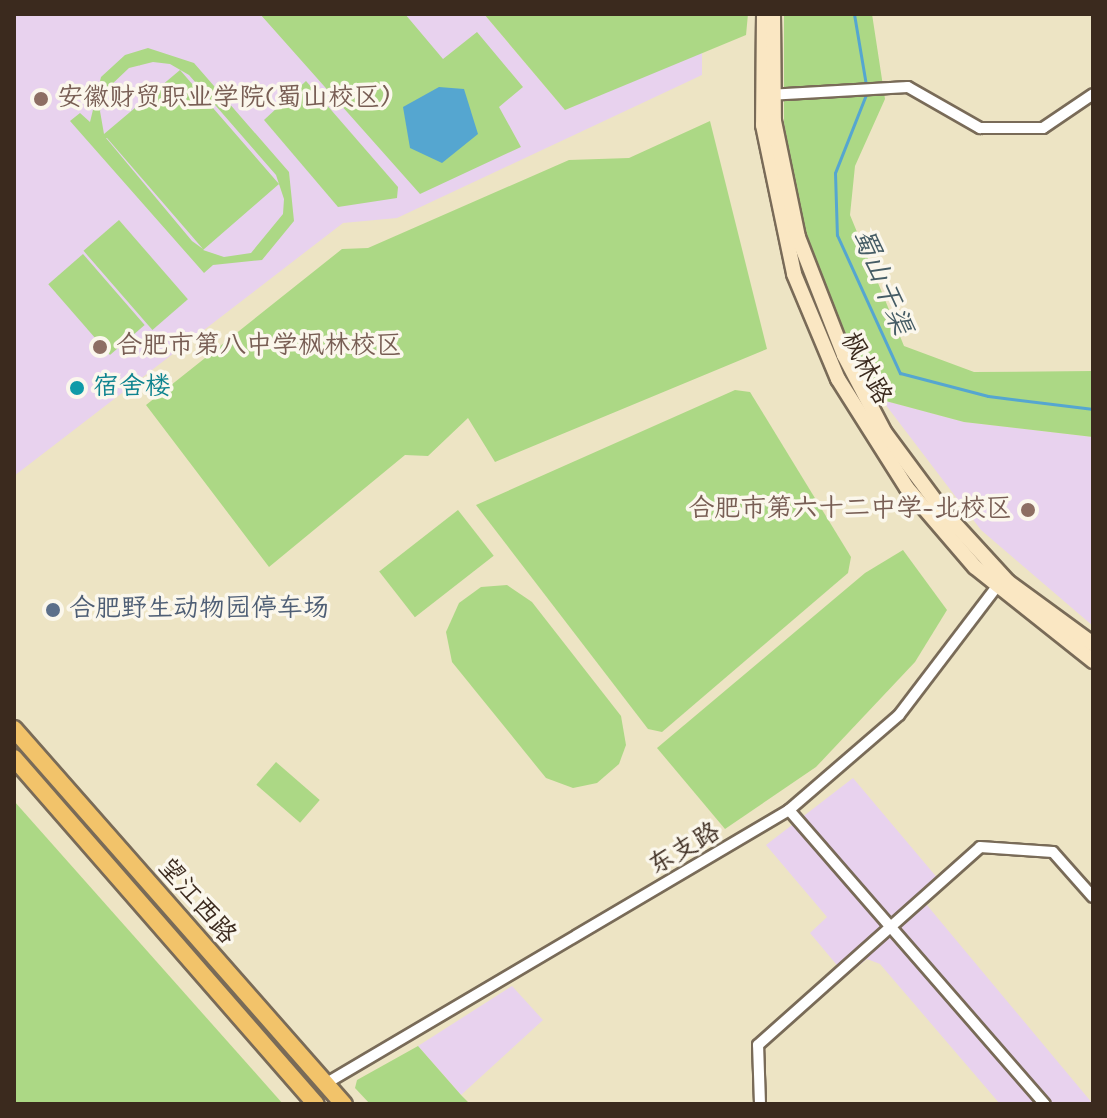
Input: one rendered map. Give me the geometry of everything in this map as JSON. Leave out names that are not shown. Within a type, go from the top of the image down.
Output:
[{"type":"main road","name":"枫林路","points":[[764,14],[768,95],[798,237],[844,355],[885,433],[1000,581],[1093,661]]},
{"type":"main road","name":"枫林路","points":[[768,95],[773,14]]},
{"type":"main road","name":"枫林路","points":[[1000,581],[1093,644]]},
{"type":"main road","name":"望江西路","points":[[14,729],[344,1104]]},
{"type":"main road","name":"望江西路","points":[[14,758],[316,1104]]},
{"type":"street","points":[[768,95],[908,87],[980,128],[1043,128],[1093,94]]},
{"type":"street","name":"东支路","points":[[325,1084],[789,810],[899,715],[1000,581]]},
{"type":"street","points":[[789,810],[1045,1104]]},
{"type":"street","points":[[760,1104],[758,1045],[889,924],[980,847],[1053,852],[1093,897]]},
{"type":"shaded area","name":"合肥市第八中学枫林校区","points":[[14,14],[484,14],[565,110],[702,50],[702,75],[397,218],[343,223],[14,476]]},
{"type":"shaded area","name":"合肥市第六十二中学-北校区","points":[[882,400],[964,422],[1093,437],[1093,626],[981,530]]},
{"type":"shaded area","points":[[853,778],[945,887],[926,904],[1093,1104],[1000,1104],[880,964],[867,959],[846,976],[810,933],[827,917],[766,845]]},
{"type":"shaded area","points":[[512,986],[543,1020],[461,1095],[418,1046]]},
{"type":"green space","points":[[260,14],[405,14],[443,59],[477,32],[523,87],[499,107],[521,147],[420,194]]},
{"type":"green space","points":[[484,14],[748,14],[746,35],[565,110]]},
{"type":"green space","points":[[784,14],[872,14],[885,99],[855,166],[850,215],[904,346],[974,372],[1093,371],[1093,437],[964,422],[882,400],[839,328],[804,230],[784,123]]},
{"type":"green space","points":[[148,48],[194,63],[289,172],[294,221],[262,260],[213,265],[204,273],[70,121],[80,113],[90,122],[101,77],[125,55]],"holes":[[[153,62],[170,64],[189,75],[276,175],[279,184],[180,70],[104,134],[100,111],[109,87],[129,68]],[[106,138],[203,249],[192,241]],[[279,184],[284,199],[283,214],[251,253],[224,257],[203,250]]]},
{"type":"green space","points":[[306,81],[398,187],[397,198],[338,207],[264,120]]},
{"type":"green space","points":[[710,121],[767,349],[495,462],[468,418],[428,456],[405,455],[269,567],[146,405],[342,249],[368,248],[569,160],[629,158]]},
{"type":"green space","points":[[119,220],[188,299],[152,330],[84,251]]},
{"type":"green space","points":[[83,254],[145,325],[110,355],[48,284]]},
{"type":"green space","points":[[735,390],[750,392],[851,557],[848,573],[662,732],[648,729],[476,505]]},
{"type":"green space","points":[[458,510],[494,556],[415,617],[379,572]]},
{"type":"green space","points":[[903,550],[947,610],[915,662],[816,767],[725,829],[657,748],[865,573]]},
{"type":"green space","points":[[507,585],[532,602],[621,716],[626,745],[619,764],[597,783],[573,788],[546,778],[452,662],[446,632],[459,603],[481,587]]},
{"type":"green space","points":[[276,762],[320,800],[300,823],[256,785]]},
{"type":"green space","points":[[14,801],[283,1104],[14,1104]]},
{"type":"green space","points":[[418,1046],[470,1104],[370,1104],[355,1088],[357,1080]]},
{"type":"water","points":[[439,87],[464,89],[478,134],[442,163],[410,148],[403,107]]},
{"type":"waterway","name":"蜀山干渠","points":[[854,14],[866,85]]},
{"type":"waterway","name":"蜀山干渠","points":[[867,92],[835,173],[837,235],[900,373],[988,396],[1093,409]]},
{"type":"place","name":"安徽财贸职业学院(蜀山校区)","points":[[41,99]]},
{"type":"place","name":"合肥市第八中学枫林校区","points":[[100,347]]},
{"type":"place","name":"宿舍楼","points":[[77,388]]},
{"type":"place","name":"合肥市第六十二中学-北校区","points":[[1028,510]]},
{"type":"place","name":"合肥野生动物园停车场","points":[[53,610]]}]
